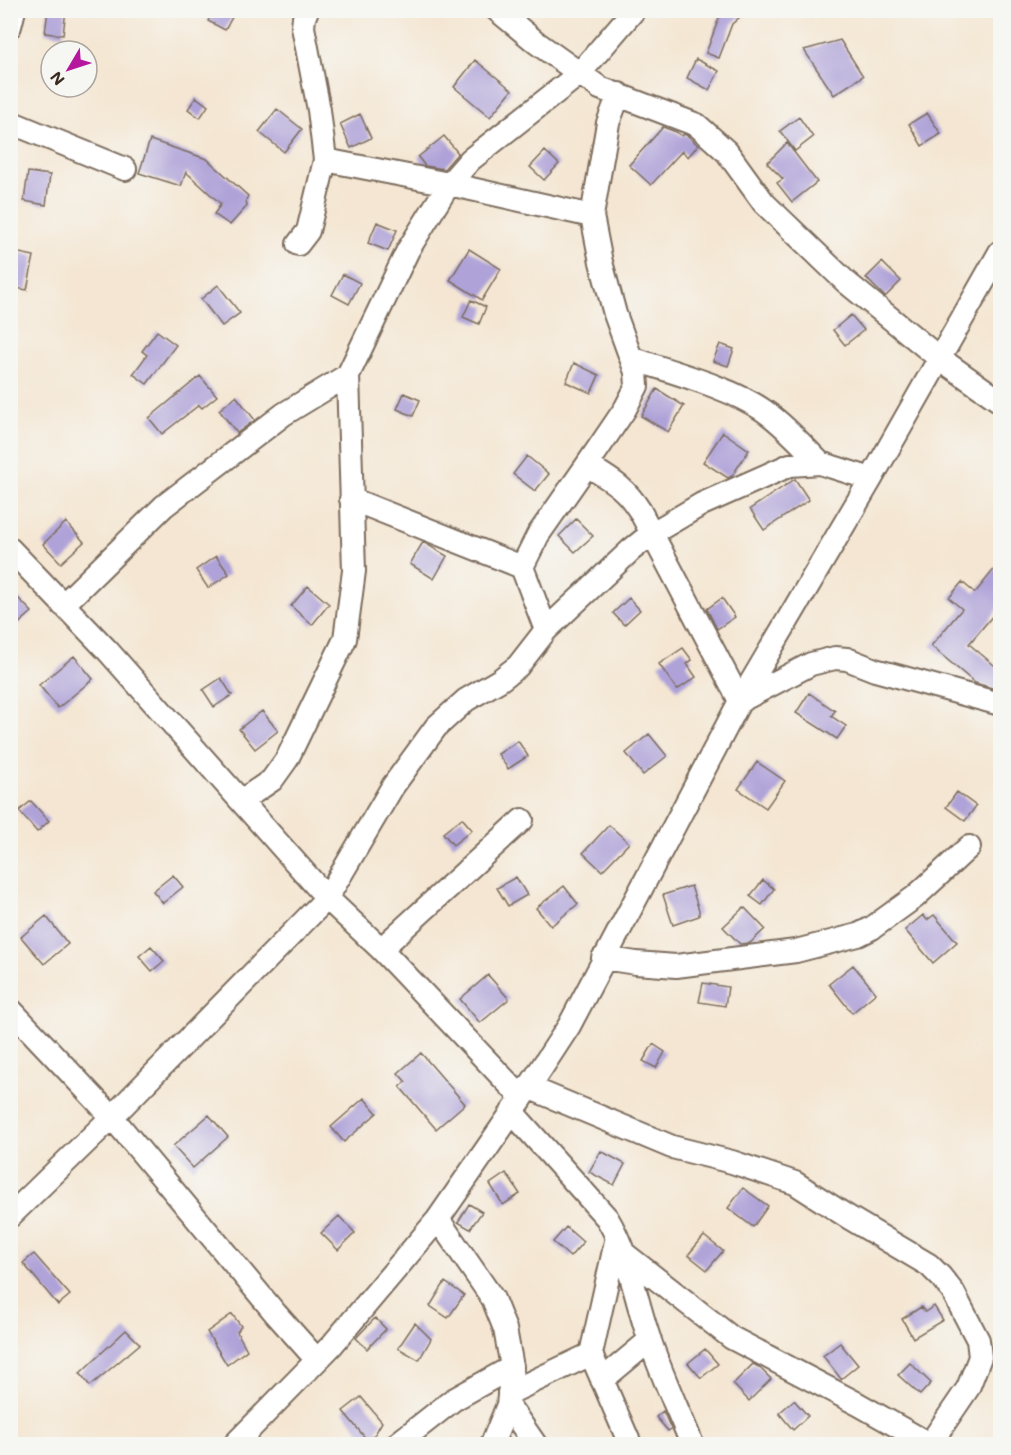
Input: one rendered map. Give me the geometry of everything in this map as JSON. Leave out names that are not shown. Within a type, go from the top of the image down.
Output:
[{"type":"street","points":[[10,26],[14,10]]},
{"type":"street","points":[[298,244],[308,231],[325,160],[319,110],[303,27],[307,10]]},
{"type":"street","points":[[497,10],[537,43],[600,88],[697,125],[727,152],[764,203],[846,282],[939,358],[1000,401]]},
{"type":"street","points":[[240,801],[272,780],[287,759],[345,639],[354,571],[348,375],[408,250],[449,184],[470,160],[579,74],[634,10]]},
{"type":"street","points":[[546,630],[522,567],[538,535],[625,409],[637,386],[636,372],[615,314],[592,216],[608,123],[620,94]]},
{"type":"street","points":[[10,122],[125,169]]},
{"type":"street","points":[[325,160],[449,184],[592,216]]},
{"type":"street","points":[[235,1444],[332,1345],[438,1219],[569,1026],[740,701],[871,479],[1000,252]]},
{"type":"street","points":[[631,358],[736,395],[762,409],[781,423],[820,463]]},
{"type":"street","points":[[63,605],[164,506],[284,414],[348,375]]},
{"type":"street","points":[[10,1216],[112,1117],[327,898],[393,786],[436,727],[466,700],[500,680],[518,666],[546,630],[651,534],[702,504],[790,465],[820,463],[871,479]]},
{"type":"street","points":[[587,465],[629,494],[740,701]]},
{"type":"street","points":[[351,499],[522,567]]},
{"type":"street","points":[[10,549],[108,651],[327,898],[381,950],[521,1099],[607,1218],[622,1246],[650,1340],[692,1444]]},
{"type":"street","points":[[740,701],[811,664],[835,658],[848,659],[875,670],[1000,704]]},
{"type":"street","points":[[381,950],[522,820]]},
{"type":"street","points":[[603,958],[676,966],[796,951],[858,935],[872,928],[915,897],[969,847]]},
{"type":"street","points":[[10,1009],[112,1117],[317,1360]]},
{"type":"street","points":[[521,1099],[795,1183],[928,1265],[942,1276],[978,1340],[980,1357],[968,1388],[929,1444],[732,1338],[622,1246]]},
{"type":"street","points":[[438,1219],[493,1299],[505,1329],[512,1366],[509,1399],[492,1444]]},
{"type":"street","points":[[622,1246],[591,1354],[630,1444]]},
{"type":"street","points":[[602,1380],[650,1340]]},
{"type":"street","points":[[509,1399],[591,1354]]},
{"type":"street","points":[[397,1444],[453,1400],[512,1366]]},
{"type":"street","points":[[509,1399],[535,1444]]},
{"type":"building","points":[[48,10],[66,10],[63,35],[45,33]]},
{"type":"building","points":[[213,10],[236,10],[225,30],[208,21]]},
{"type":"building","points":[[722,10],[748,10],[732,24],[719,58],[706,53]]},
{"type":"building","points":[[840,40],[863,76],[834,95],[804,50]]},
{"type":"building","points":[[696,59],[719,71],[709,90],[687,78]]},
{"type":"building","points":[[475,60],[512,90],[490,117],[454,87]]},
{"type":"building","points":[[196,97],[208,106],[200,118],[188,109]]},
{"type":"building","points":[[277,109],[302,129],[284,152],[259,132]]},
{"type":"building","points":[[927,113],[941,134],[922,146],[909,124]]},
{"type":"building","points":[[360,114],[371,138],[351,148],[340,124]]},
{"type":"building","points":[[799,117],[813,137],[795,151],[780,131]]},
{"type":"building","points":[[663,127],[682,136],[684,134],[688,136],[698,145],[688,157],[682,151],[651,185],[629,165]]},
{"type":"building","points":[[444,136],[458,153],[444,169],[425,166],[418,157]]},
{"type":"building","points":[[150,140],[207,159],[248,196],[247,206],[230,225],[214,214],[221,204],[186,172],[181,186],[139,173]]},
{"type":"building","points":[[787,143],[817,182],[792,202],[777,183],[783,179],[767,163]]},
{"type":"building","points":[[545,151],[559,164],[544,180],[530,167]]},
{"type":"building","points":[[28,172],[50,175],[46,205],[24,201]]},
{"type":"building","points":[[377,222],[397,230],[388,251],[368,243]]},
{"type":"building","points":[[469,249],[501,269],[482,300],[450,280]]},
{"type":"building","points":[[10,251],[34,256],[27,290],[10,287]]},
{"type":"building","points":[[882,262],[901,281],[885,297],[866,278]]},
{"type":"building","points":[[343,274],[360,283],[349,304],[332,295]]},
{"type":"building","points":[[218,285],[240,313],[222,326],[201,299]]},
{"type":"building","points":[[471,300],[486,307],[479,324],[463,317]]},
{"type":"building","points":[[851,315],[864,330],[845,345],[833,330]]},
{"type":"building","points":[[157,331],[176,345],[147,384],[133,374],[147,355],[142,351]]},
{"type":"building","points":[[720,344],[734,349],[728,366],[713,361]]},
{"type":"building","points":[[574,363],[599,375],[591,393],[566,382]]},
{"type":"building","points":[[200,376],[217,396],[202,408],[199,405],[162,434],[149,418]]},
{"type":"building","points":[[657,389],[684,406],[668,432],[641,416]]},
{"type":"building","points":[[404,393],[420,400],[413,416],[397,409]]},
{"type":"building","points":[[236,396],[255,420],[237,433],[219,410]]},
{"type":"building","points":[[723,432],[749,450],[732,476],[728,478],[703,462]]},
{"type":"building","points":[[527,456],[549,474],[535,491],[513,474]]},
{"type":"building","points":[[795,479],[809,500],[764,530],[750,509]]},
{"type":"building","points":[[576,519],[593,536],[575,552],[559,536]]},
{"type":"building","points":[[66,522],[84,542],[61,563],[43,544]]},
{"type":"building","points":[[423,542],[447,556],[434,579],[410,564]]},
{"type":"building","points":[[216,556],[229,574],[208,588],[196,570]]},
{"type":"building","points":[[1000,562],[1000,607],[969,644],[1000,670],[999,690],[975,683],[931,646],[962,609],[949,598],[962,582],[975,593]]},
{"type":"building","points":[[308,586],[329,604],[312,625],[291,606]]},
{"type":"building","points":[[10,590],[32,612],[10,631]]},
{"type":"building","points":[[629,598],[640,610],[624,625],[613,613]]},
{"type":"building","points":[[722,598],[735,617],[717,629],[707,609]]},
{"type":"building","points":[[683,648],[692,660],[687,664],[696,677],[677,690],[659,664]]},
{"type":"building","points":[[74,656],[93,679],[58,708],[39,685]]},
{"type":"building","points":[[221,678],[232,695],[214,707],[203,690]]},
{"type":"building","points":[[809,693],[835,711],[831,716],[846,726],[837,739],[796,713]]},
{"type":"building","points":[[262,711],[278,731],[255,749],[239,729]]},
{"type":"building","points":[[649,734],[667,756],[643,775],[626,753]]},
{"type":"building","points":[[518,741],[528,756],[508,769],[498,754]]},
{"type":"building","points":[[757,762],[785,781],[766,808],[738,789]]},
{"type":"building","points":[[957,792],[976,806],[965,821],[946,807]]},
{"type":"building","points":[[31,801],[49,821],[37,832],[19,811]]},
{"type":"building","points":[[462,818],[472,830],[453,845],[443,833]]},
{"type":"building","points":[[609,825],[629,843],[602,871],[583,853]]},
{"type":"building","points":[[173,875],[183,887],[163,903],[153,891]]},
{"type":"building","points":[[516,877],[527,895],[508,906],[497,888]]},
{"type":"building","points":[[763,880],[774,889],[762,905],[750,896]]},
{"type":"building","points":[[564,886],[578,904],[551,926],[536,908]]},
{"type":"building","points":[[691,886],[699,916],[673,925],[663,895]]},
{"type":"building","points":[[744,907],[765,929],[750,943],[740,944],[723,927]]},
{"type":"building","points":[[923,915],[927,920],[934,915],[957,942],[933,963],[905,930]]},
{"type":"building","points":[[46,916],[68,944],[44,964],[21,937]]},
{"type":"building","points":[[151,946],[164,961],[152,971],[139,956]]},
{"type":"building","points":[[853,965],[876,993],[852,1013],[829,984]]},
{"type":"building","points":[[488,975],[509,999],[480,1023],[460,999]]},
{"type":"building","points":[[703,983],[728,987],[725,1006],[699,1002]]},
{"type":"building","points":[[653,1044],[665,1052],[656,1068],[643,1061]]},
{"type":"building","points":[[421,1053],[465,1104],[436,1129],[400,1087],[406,1082],[398,1073]]},
{"type":"building","points":[[364,1098],[377,1113],[344,1142],[331,1127]]},
{"type":"building","points":[[209,1115],[228,1137],[193,1168],[173,1146]]},
{"type":"building","points":[[601,1151],[625,1164],[614,1185],[589,1172]]},
{"type":"building","points":[[506,1173],[520,1194],[503,1205],[490,1184]]},
{"type":"building","points":[[743,1188],[768,1206],[753,1227],[728,1208]]},
{"type":"building","points":[[469,1204],[482,1212],[470,1229],[458,1222]]},
{"type":"building","points":[[339,1216],[355,1233],[338,1250],[321,1233]]},
{"type":"building","points":[[566,1227],[583,1242],[570,1257],[553,1242]]},
{"type":"building","points":[[704,1236],[723,1251],[707,1270],[688,1255]]},
{"type":"building","points":[[34,1254],[70,1295],[58,1305],[23,1263]]},
{"type":"building","points":[[445,1282],[464,1295],[448,1318],[430,1306]]},
{"type":"building","points":[[934,1306],[943,1320],[913,1338],[902,1319],[921,1307],[925,1312]]},
{"type":"building","points":[[232,1314],[241,1326],[237,1332],[247,1350],[227,1365],[207,1332]]},
{"type":"building","points":[[375,1318],[386,1329],[367,1349],[356,1338]]},
{"type":"building","points":[[415,1323],[431,1339],[419,1360],[398,1348]]},
{"type":"building","points":[[126,1330],[140,1344],[90,1386],[80,1373]]},
{"type":"building","points":[[840,1343],[858,1365],[841,1379],[823,1356]]},
{"type":"building","points":[[705,1349],[718,1364],[701,1378],[688,1363]]},
{"type":"building","points":[[910,1363],[931,1383],[920,1395],[898,1375]]},
{"type":"building","points":[[753,1364],[771,1379],[749,1401],[733,1384]]},
{"type":"building","points":[[361,1397],[382,1422],[375,1434],[367,1440],[343,1411]]},
{"type":"building","points":[[794,1400],[808,1416],[793,1430],[779,1413]]},
{"type":"building","points":[[663,1411],[671,1429],[668,1431],[656,1417]]}]
